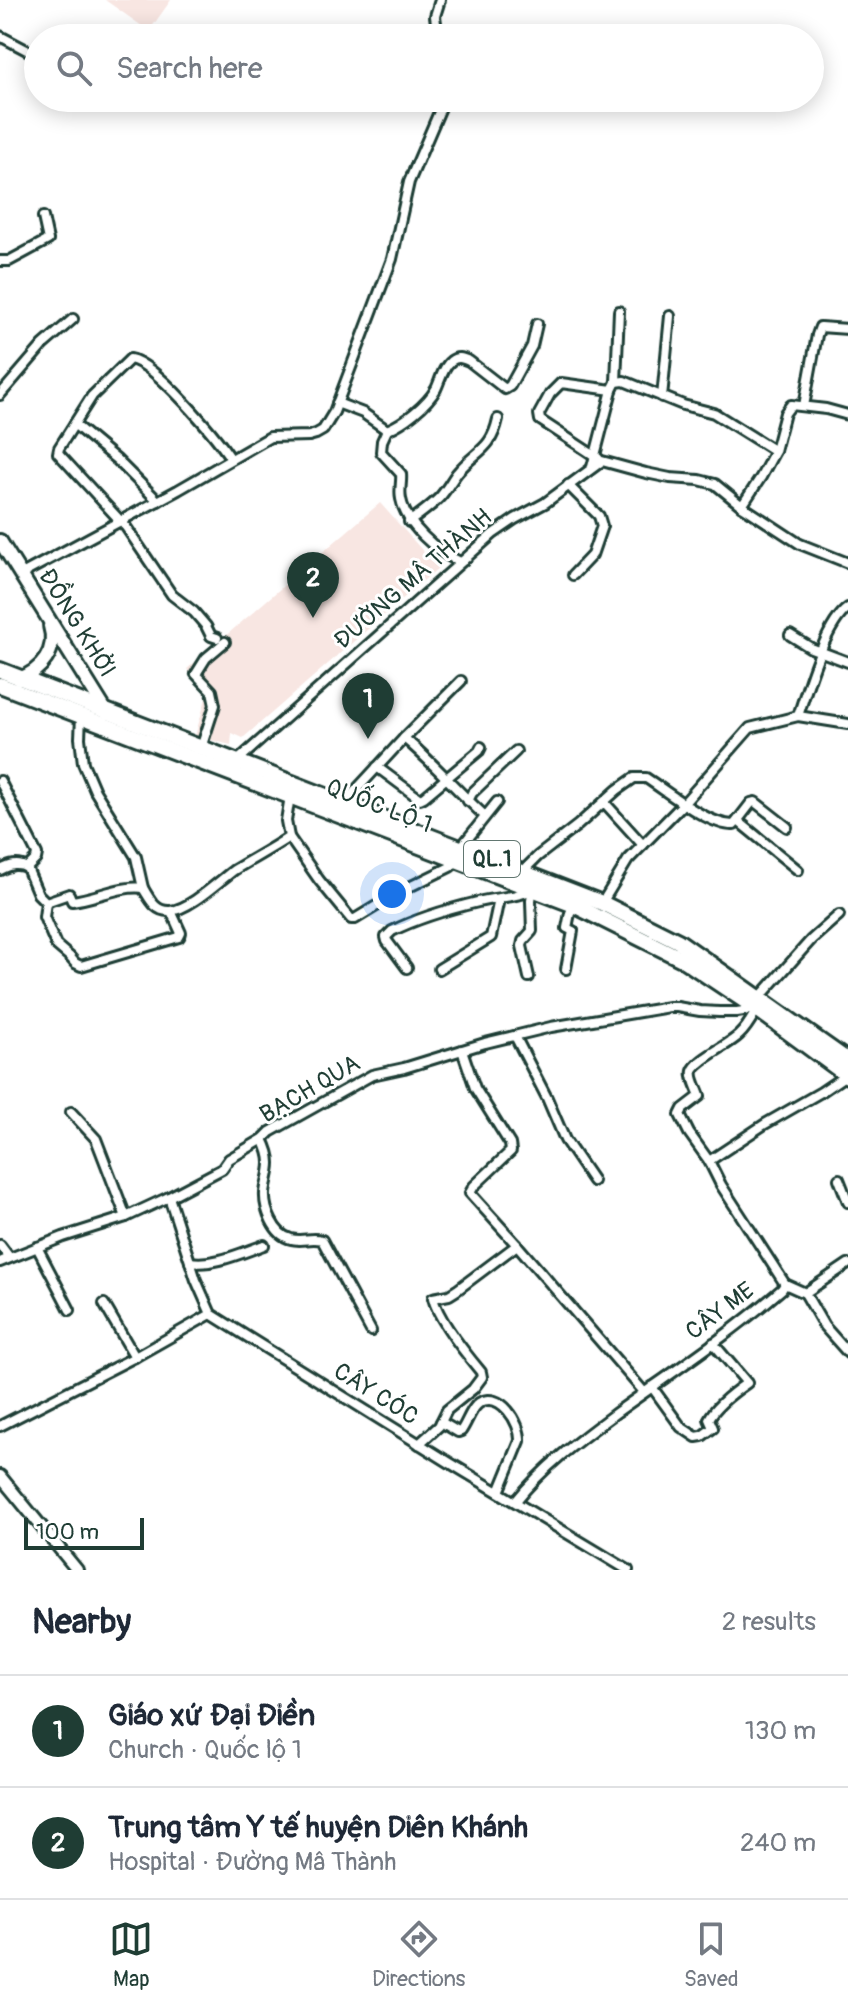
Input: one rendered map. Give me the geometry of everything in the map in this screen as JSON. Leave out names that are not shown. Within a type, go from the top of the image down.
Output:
[{"type":"highway","name":"QUỐC LỘ 1","points":[[0,670],[344,803],[460,853],[682,959],[758,1003]]},
{"type":"highway","name":"QUỐC LỘ 1","points":[[0,685],[290,796],[522,872],[602,903],[678,941],[847,1071]]},
{"type":"main road","name":"ĐỒNG KHỞI","points":[[0,541],[116,729]]},
{"type":"main road","points":[[0,685],[22,679],[39,669],[51,649],[52,632],[47,619]]},
{"type":"street","points":[[436,24],[440,0]]},
{"type":"street","points":[[0,36],[24,49]]},
{"type":"street","points":[[20,575],[270,437],[309,436],[323,430],[337,403],[392,259],[409,182],[439,112]]},
{"type":"street","points":[[0,261],[9,261],[48,240],[43,217]]},
{"type":"street","points":[[598,458],[614,386],[619,311]]},
{"type":"street","points":[[662,397],[670,316]]},
{"type":"street","points":[[0,395],[43,345],[73,319]]},
{"type":"street","points":[[460,562],[448,556],[409,522],[400,495],[401,474],[380,448],[387,430],[407,418],[434,394],[447,364],[456,358],[469,361],[505,389],[510,386],[532,346],[537,324]]},
{"type":"street","points":[[804,406],[820,327],[848,329]]},
{"type":"street","points":[[201,748],[215,705],[212,691],[196,674],[221,640],[211,636],[194,612],[172,595],[126,527],[58,453],[92,396],[124,364],[135,359],[174,393],[219,441],[231,459]]},
{"type":"street","points":[[775,451],[714,413],[624,381],[614,386],[561,383],[550,394],[539,414],[540,420],[598,458],[646,473],[715,484],[742,506],[800,544],[848,563]]},
{"type":"street","points":[[337,403],[363,413],[387,430]]},
{"type":"street","points":[[742,506],[775,451],[785,413],[791,405],[848,415]]},
{"type":"street","points":[[409,522],[441,497],[456,474],[484,449],[492,439],[498,419]]},
{"type":"street","points":[[75,425],[117,460],[158,501]]},
{"type":"street","name":"ĐƯỜNG MÂ THÀNH","points":[[236,762],[460,562],[501,528],[545,503],[591,468],[598,458]]},
{"type":"street","points":[[568,485],[599,516],[602,526],[592,555],[573,575]]},
{"type":"street","points":[[798,716],[816,661],[841,613],[848,608]]},
{"type":"street","points":[[790,635],[803,645],[848,662]]},
{"type":"street","points":[[344,803],[461,681]]},
{"type":"street","points":[[81,716],[83,763],[95,791],[136,857],[143,888],[157,908],[171,911],[203,895],[231,873],[289,837]]},
{"type":"street","points":[[602,903],[628,860],[684,803],[750,728],[798,716],[848,724]]},
{"type":"street","points":[[404,738],[485,816]]},
{"type":"street","points":[[377,767],[420,799],[481,747]]},
{"type":"street","points":[[468,801],[472,793],[516,751]]},
{"type":"street","points":[[522,872],[634,778],[646,778],[715,822],[729,826],[738,821],[747,807],[755,802],[787,827]]},
{"type":"street","points":[[0,781],[37,854],[27,868]]},
{"type":"street","points":[[290,796],[286,821],[289,837],[351,919],[450,867],[497,802]]},
{"type":"street","points":[[604,802],[643,845]]},
{"type":"street","points":[[738,821],[798,870]]},
{"type":"street","points":[[0,870],[18,864],[27,868],[38,894],[46,902]]},
{"type":"street","points":[[46,902],[69,894],[72,901],[127,888],[143,888]]},
{"type":"street","points":[[407,968],[387,941],[386,937],[392,931],[477,902],[534,890],[531,901],[532,931],[522,946],[529,977]]},
{"type":"street","points":[[439,969],[491,937],[499,899]]},
{"type":"street","points":[[46,902],[44,917],[56,945],[81,966],[179,937],[180,929],[171,911]]},
{"type":"street","points":[[566,969],[573,931],[567,928],[567,923],[574,905]]},
{"type":"street","points":[[758,1003],[811,940],[839,915]]},
{"type":"street","name":"BẠCH QUA","points":[[4,1259],[126,1217],[169,1197],[222,1169],[229,1159],[270,1132],[372,1075],[551,1027],[669,1007],[737,1012],[758,1003]]},
{"type":"street","name":"CÂY ME","points":[[516,1501],[559,1457],[756,1311],[785,1284],[680,1115],[700,1096],[693,1071],[738,1037],[758,1003]]},
{"type":"street","points":[[515,1036],[565,1140],[593,1181]]},
{"type":"street","points":[[462,1050],[475,1088],[510,1144],[511,1151],[470,1193],[681,1427],[696,1437],[713,1428],[709,1419],[713,1412],[735,1390],[747,1383],[713,1343]]},
{"type":"street","points":[[709,1161],[821,1092],[847,1071]]},
{"type":"street","points":[[71,1112],[96,1139],[126,1217]]},
{"type":"street","points":[[263,1139],[269,1151],[265,1197],[271,1219],[288,1239],[313,1237],[322,1240],[371,1331]]},
{"type":"street","points":[[839,1179],[848,1202]]},
{"type":"street","points":[[0,1426],[211,1314],[169,1197]]},
{"type":"street","points":[[0,1245],[4,1259]]},
{"type":"street","points":[[190,1262],[204,1263],[264,1245]]},
{"type":"street","points":[[419,1444],[441,1422],[447,1410],[482,1379],[482,1374],[450,1330],[433,1298],[457,1290],[517,1245]]},
{"type":"street","points":[[37,1247],[70,1310]]},
{"type":"street","points":[[805,1293],[848,1264]]},
{"type":"street","points":[[785,1284],[805,1293],[824,1326],[848,1353]]},
{"type":"street","points":[[104,1304],[135,1357]]},
{"type":"street","name":"CÂY CÓC","points":[[211,1314],[628,1570]]},
{"type":"street","points":[[441,1422],[458,1432],[480,1403],[498,1402],[506,1409],[521,1435],[499,1492]]},
{"type":"street","points":[[0,1476],[77,1570]]},
{"type":"shaded area","points":[[105,0],[171,0],[154,24],[139,24]]},
{"type":"shaded area","points":[[380,503],[438,568],[243,738],[232,733],[231,745],[195,736],[207,695],[187,669]]},
{"type":"place","name":"Trung tâm Y tế huyện Diên Khánh","points":[[313,618]]},
{"type":"place","name":"Giáo xứ Đại Điền","points":[[368,739]]}]
